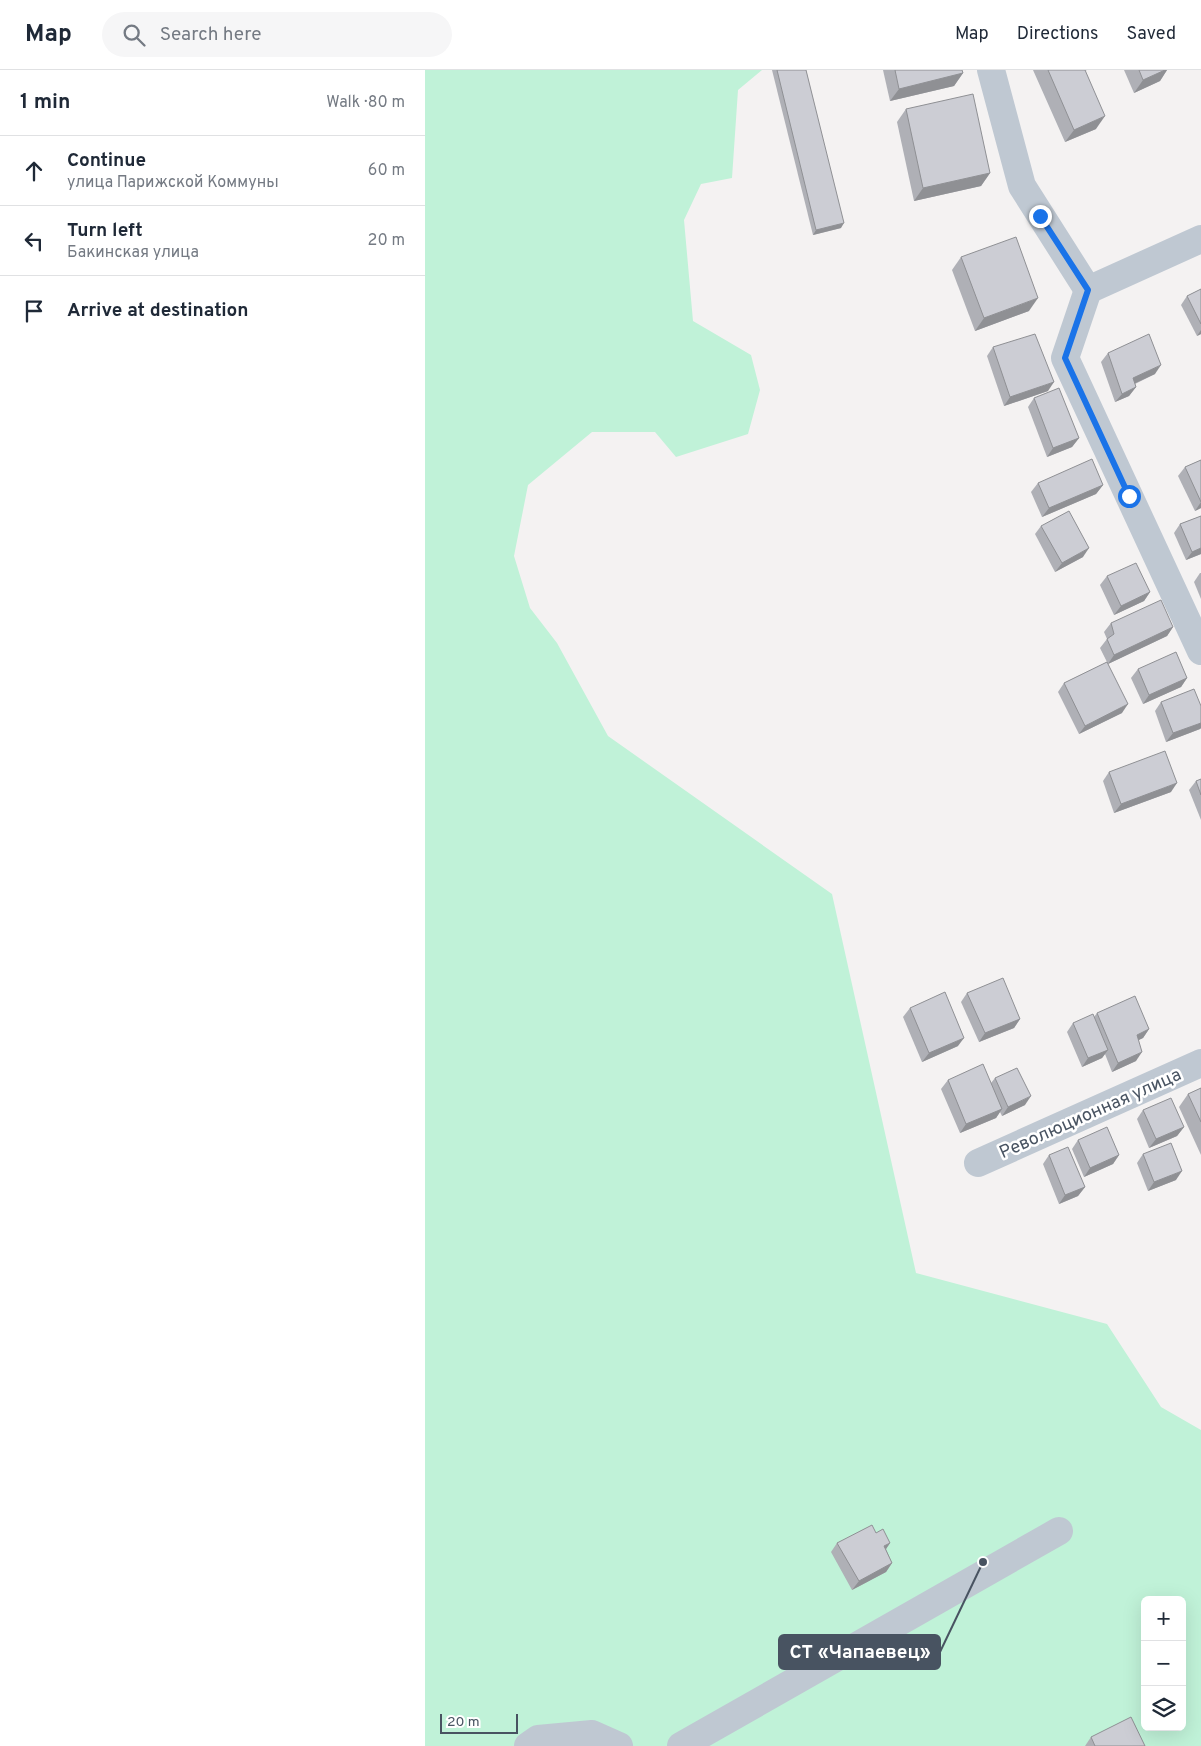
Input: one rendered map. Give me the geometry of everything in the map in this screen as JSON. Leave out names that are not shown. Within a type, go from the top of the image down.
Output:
[{"type":"street","points":[[991,70],[1021,186],[1088,290]]},
{"type":"street","points":[[1201,240],[1088,290],[1065,358],[1201,651]]},
{"type":"street","name":"Революционная улица","points":[[978,1162],[1201,1063]]},
{"type":"street","points":[[681,1746],[1059,1531]]},
{"type":"street","points":[[528,1746],[538,1740],[592,1734],[619,1746]]},
{"type":"green space","points":[[425,70],[762,70],[738,90],[732,178],[701,184],[684,220],[693,321],[751,355],[760,390],[748,434],[676,457],[655,432],[592,432],[528,485],[514,556],[530,608],[557,643],[608,736],[832,894],[916,1273],[1107,1324],[1161,1407],[1201,1430],[1201,1746],[425,1746]]},
{"type":"building","points":[[777,70],[806,70],[844,223],[816,230]]},
{"type":"building","points":[[895,70],[962,70],[963,73],[899,89]]},
{"type":"building","points":[[1048,70],[1085,70],[1105,116],[1074,130]]},
{"type":"building","points":[[1139,70],[1165,70],[1143,80]]},
{"type":"building","points":[[973,94],[990,173],[923,188],[906,109]]},
{"type":"building","points":[[1016,237],[1038,298],[984,318],[961,257]]},
{"type":"building","points":[[1201,289],[1201,324],[1187,296]]},
{"type":"building","points":[[1035,334],[1054,382],[1010,397],[993,347]]},
{"type":"building","points":[[1149,334],[1161,365],[1133,378],[1136,387],[1122,394],[1108,353]]},
{"type":"building","points":[[1059,388],[1079,438],[1053,448],[1034,398]]},
{"type":"building","points":[[1092,459],[1103,485],[1049,508],[1038,483]]},
{"type":"building","points":[[1201,460],[1201,502],[1185,467]]},
{"type":"building","points":[[1069,511],[1089,548],[1062,563],[1041,526]]},
{"type":"building","points":[[1201,516],[1201,548],[1192,552],[1180,524]]},
{"type":"building","points":[[1136,563],[1150,592],[1121,606],[1107,576]]},
{"type":"building","points":[[1161,600],[1173,627],[1114,655],[1107,639],[1114,634],[1111,623]]},
{"type":"building","points":[[1176,652],[1187,678],[1149,695],[1138,669]]},
{"type":"building","points":[[1107,662],[1128,704],[1085,726],[1064,683]]},
{"type":"building","points":[[1194,689],[1201,706],[1201,723],[1173,733],[1161,702]]},
{"type":"building","points":[[1165,751],[1177,783],[1121,804],[1109,772]]},
{"type":"building","points":[[1201,779],[1201,795],[1196,781]]},
{"type":"building","points":[[1003,978],[1020,1019],[985,1033],[967,993]]},
{"type":"building","points":[[945,992],[964,1038],[929,1053],[910,1008]]},
{"type":"building","points":[[1135,996],[1149,1029],[1137,1035],[1142,1052],[1118,1063],[1097,1013]]},
{"type":"building","points":[[1093,1014],[1108,1050],[1088,1058],[1073,1023]]},
{"type":"building","points":[[983,1064],[1002,1109],[966,1124],[948,1080]]},
{"type":"building","points":[[1017,1068],[1031,1096],[1008,1107],[995,1078]]},
{"type":"building","points":[[1201,1088],[1201,1122],[1188,1094]]},
{"type":"building","points":[[1171,1098],[1184,1127],[1156,1139],[1143,1110]]},
{"type":"building","points":[[1107,1127],[1119,1155],[1090,1168],[1078,1140]]},
{"type":"building","points":[[1171,1143],[1182,1171],[1154,1182],[1143,1154]]},
{"type":"building","points":[[1068,1147],[1085,1187],[1065,1195],[1049,1155]]},
{"type":"building","points":[[872,1525],[876,1533],[883,1529],[890,1543],[884,1546],[892,1563],[859,1581],[837,1543]]},
{"type":"building","points":[[1131,1717],[1145,1746],[1095,1746],[1091,1737]]},
{"type":"place","name":"СТ «Чапаевец»","points":[[983,1562]]},
{"type":"route","points":[[1040,216],[1088,290],[1065,358],[1129,496]]}]
